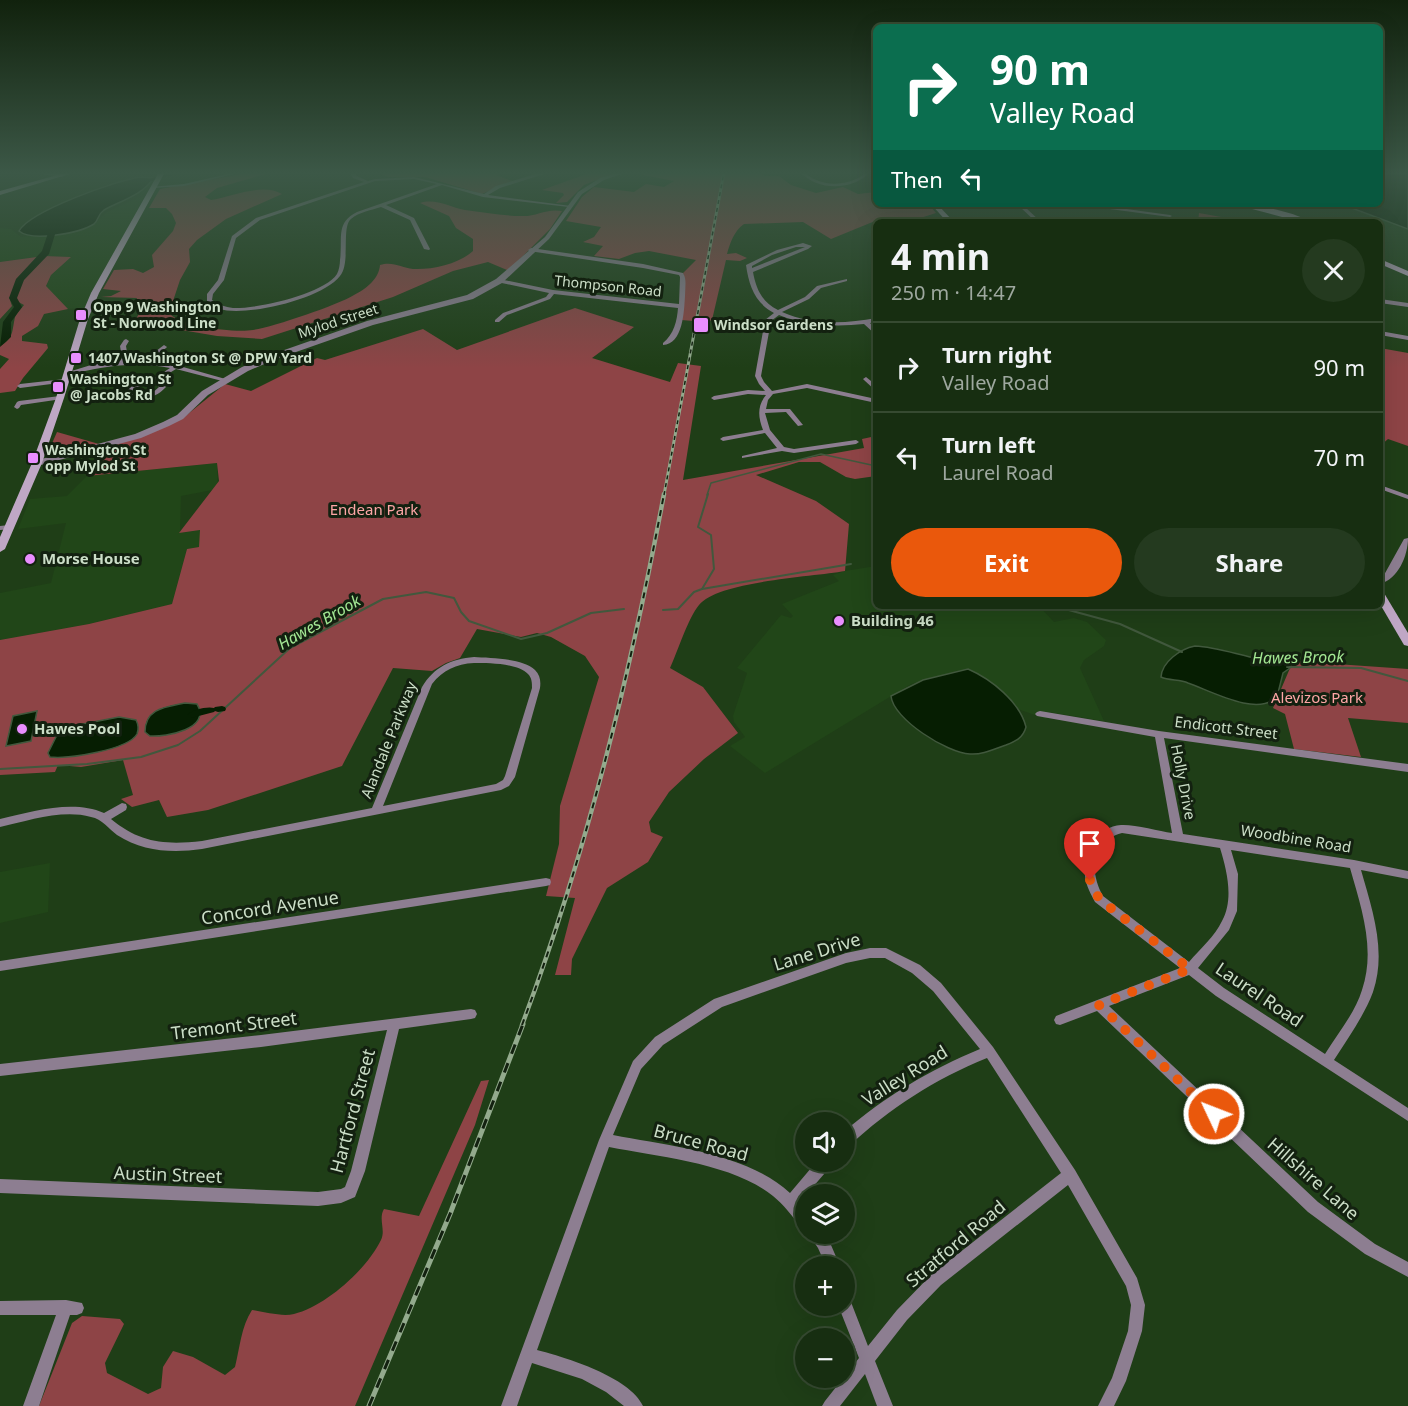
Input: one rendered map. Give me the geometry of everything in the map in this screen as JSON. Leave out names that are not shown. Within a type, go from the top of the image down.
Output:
[{"type":"main road","points":[[0,549],[4,527],[37,463],[67,377],[84,319],[95,293],[126,238]]},
{"type":"main road","points":[[1383,262],[1408,274]]},
{"type":"main road","points":[[1383,600],[1408,642]]},
{"type":"street","points":[[235,238],[221,280],[209,296],[210,303],[226,310],[254,309],[309,293],[329,284],[341,271],[344,238]]},
{"type":"street","points":[[421,238],[427,249]]},
{"type":"street","name":"Mylod Street","points":[[37,463],[159,427],[180,417],[205,393],[226,380],[281,354],[370,324],[459,301],[499,281],[546,238]]},
{"type":"street","points":[[750,271],[808,246],[798,244],[752,263],[749,266],[750,271],[758,296],[778,311],[800,319],[824,323],[873,321]]},
{"type":"street","points":[[531,250],[679,272],[683,277],[674,336],[664,344]]},
{"type":"street","points":[[771,393],[761,383],[758,376],[767,323],[778,311],[805,300],[819,287],[845,280]]},
{"type":"street","name":"Thompson Road","points":[[499,281],[553,292],[679,306]]},
{"type":"street","points":[[497,321],[505,314],[548,298],[553,292]]},
{"type":"street","points":[[1383,301],[1408,305]]},
{"type":"street","points":[[866,322],[873,330]]},
{"type":"street","points":[[1383,334],[1408,338]]},
{"type":"street","points":[[123,361],[125,358],[123,346],[126,341]]},
{"type":"street","points":[[146,361],[164,347]]},
{"type":"street","points":[[20,386],[67,377],[123,361],[146,361],[226,380]]},
{"type":"street","points":[[152,381],[162,385],[159,392],[139,398],[128,393],[135,385],[152,381],[176,367]]},
{"type":"street","points":[[866,379],[873,386]]},
{"type":"street","points":[[714,398],[748,392],[771,393],[797,386],[812,386],[873,400]]},
{"type":"street","points":[[771,393],[766,397],[762,411],[763,422],[767,431],[782,449]]},
{"type":"street","points":[[17,407],[20,403],[60,398]]},
{"type":"street","points":[[762,411],[788,410],[800,425]]},
{"type":"street","points":[[723,439],[767,431]]},
{"type":"street","points":[[744,458],[782,449],[794,451],[856,442]]},
{"type":"street","points":[[1383,488],[1408,497]]},
{"type":"street","points":[[1383,580],[1388,577],[1407,544]]},
{"type":"street","name":"Alandale Parkway","points":[[0,823],[69,812],[94,813],[135,841],[148,845],[181,848],[376,811],[498,787],[506,783],[510,777],[536,688],[533,674],[529,670],[498,662],[468,660],[450,665],[433,675],[426,687],[376,811]]},
{"type":"street","name":"Endicott Street","points":[[1040,714],[1159,734],[1408,768]]},
{"type":"street","name":"Holly Drive","points":[[1159,734],[1178,836]]},
{"type":"street","points":[[104,818],[122,807]]},
{"type":"street","name":"Laurel Road","points":[[1178,836],[1122,829],[1105,833],[1100,838],[1090,863],[1090,880],[1099,899],[1190,969],[1408,1115]]},
{"type":"street","name":"Woodbine Road","points":[[1178,836],[1354,864],[1408,875]]},
{"type":"street","points":[[1060,1020],[1190,969],[1219,936],[1232,911],[1233,874],[1224,844]]},
{"type":"street","points":[[1327,1061],[1368,992],[1374,969],[1368,915],[1354,864]]},
{"type":"street","name":"Concord Avenue","points":[[0,966],[546,882]]},
{"type":"street","name":"Lane Drive","points":[[509,1406],[605,1140],[637,1065],[665,1036],[718,1003],[846,958],[870,953],[886,953],[916,969],[937,987],[989,1051],[1070,1175],[1132,1283],[1138,1305],[1135,1331],[1119,1381],[1106,1406]]},
{"type":"street","name":"Hillshire Lane","points":[[1099,1005],[1313,1207],[1370,1249],[1408,1269]]},
{"type":"street","name":"Tremont Street","points":[[0,1070],[261,1041],[471,1014]]},
{"type":"street","name":"Hartford Street","points":[[335,1197],[350,1192],[358,1171],[394,1024]]},
{"type":"street","name":"Valley Road","points":[[855,1131],[898,1098],[950,1067],[989,1051]]},
{"type":"street","name":"Bruce Road","points":[[605,1140],[732,1169],[770,1186],[795,1209]]},
{"type":"street","points":[[790,1203],[817,1172]]},
{"type":"street","name":"Stratford Road","points":[[830,1406],[903,1315],[936,1280],[1070,1175]]},
{"type":"street","name":"Austin Street","points":[[0,1186],[297,1198],[335,1197]]},
{"type":"street","points":[[0,1308],[71,1307],[31,1406]]},
{"type":"street","points":[[850,1316],[885,1406]]},
{"type":"street","points":[[529,1354],[573,1366],[599,1377],[620,1390],[635,1406]]},
{"type":"shaded area","points":[[0,238],[123,238],[86,308],[68,309],[46,287],[51,275],[71,257],[44,256],[0,262]]},
{"type":"shaded area","points":[[217,463],[218,489],[181,496],[180,533],[200,530],[200,537],[199,547],[187,549],[172,604],[89,624],[0,640],[0,593],[51,583],[66,523],[18,529],[30,499],[67,496],[87,476]]},
{"type":"shaded area","points":[[873,566],[873,609],[1042,609],[1054,622],[1074,618],[1087,622],[1106,640],[1104,646],[1084,660],[1080,668],[1104,721],[1049,712],[1046,719],[1018,709],[1008,698],[965,669],[911,684],[765,773],[730,746],[745,737],[734,722],[733,716],[747,673],[737,668],[781,615],[791,618],[793,616],[782,604],[839,581],[833,575]]},
{"type":"shaded area","points":[[1195,646],[1288,663],[1290,668],[1283,673],[1277,697],[1258,704],[1234,701],[1185,682],[1161,677],[1168,661],[1184,650]]},
{"type":"shaded area","points":[[968,669],[995,685],[1018,709],[1026,727],[1019,739],[984,753],[960,752],[948,748],[923,733],[901,715],[894,705],[891,696],[923,680]]},
{"type":"shaded area","points":[[185,703],[197,704],[200,713],[193,725],[185,730],[166,735],[150,736],[145,732],[146,724],[153,713]]},
{"type":"shaded area","name":"Hawes Pool","points":[[37,711],[31,741],[6,746],[13,716]]},
{"type":"shaded area","points":[[119,717],[136,720],[138,732],[131,740],[97,752],[50,757],[48,753],[58,733],[83,724]]},
{"type":"shaded area","points":[[50,863],[48,912],[0,923],[0,872]]},
{"type":"green space","points":[[167,238],[200,238],[189,249],[190,262],[180,280],[169,313],[184,322],[196,325],[221,330],[245,331],[290,320],[346,299],[371,283],[380,265],[389,264],[413,269],[453,263],[473,251],[473,239],[471,238],[541,238],[510,269],[507,270],[488,262],[453,271],[393,297],[262,339],[217,336],[134,322],[145,304],[135,304],[137,298],[101,297],[111,296],[121,291],[103,289],[114,270],[133,269],[143,273],[154,267],[152,255]]},
{"type":"green space","points":[[593,238],[733,238],[727,254],[736,253],[747,258],[740,261],[726,260],[712,320],[706,322],[681,320],[685,282],[683,273],[696,260],[649,251],[619,259],[594,256],[603,246],[583,242]]},
{"type":"green space","points":[[44,256],[71,257],[51,275],[46,286],[68,309],[44,314],[38,326],[22,336],[22,341],[47,344],[48,348],[15,391],[0,393],[0,369],[9,359],[0,355],[0,346],[10,337],[15,317],[24,305],[9,297],[12,306],[0,319],[0,262]]},
{"type":"green space","name":"Endean Park","points":[[575,308],[634,327],[592,358],[670,382],[678,363],[701,366],[683,480],[864,448],[862,439],[873,437],[873,476],[855,479],[846,477],[820,462],[799,462],[756,475],[816,501],[849,524],[845,571],[745,585],[725,590],[709,597],[699,605],[687,626],[670,668],[703,687],[738,733],[704,759],[669,792],[649,822],[651,832],[663,837],[648,862],[607,888],[572,959],[571,975],[555,975],[575,898],[546,896],[559,844],[560,806],[599,677],[585,656],[551,637],[537,633],[521,637],[477,629],[460,658],[432,671],[393,668],[342,766],[208,810],[167,817],[159,800],[132,807],[121,799],[133,795],[123,760],[81,767],[58,765],[55,772],[0,775],[0,640],[89,624],[172,604],[187,549],[199,547],[200,530],[179,533],[219,481],[217,463],[87,476],[102,462],[107,447],[183,418],[225,384],[251,391],[317,358],[325,360],[423,329],[457,350]]},
{"type":"green space","points":[[1383,349],[1408,353],[1408,446],[1388,439],[1383,443]]},
{"type":"green space","points":[[57,432],[99,444],[47,455]]},
{"type":"green space","name":"Alevizos Park","points":[[1293,661],[1408,669],[1408,723],[1348,718],[1361,757],[1294,749],[1285,714],[1273,708]]},
{"type":"green space","points":[[489,1080],[475,1125],[355,1406],[39,1406],[72,1323],[82,1316],[120,1319],[124,1324],[105,1363],[107,1373],[148,1394],[161,1388],[163,1367],[173,1351],[193,1357],[225,1375],[235,1367],[243,1330],[252,1310],[289,1315],[319,1303],[356,1274],[375,1251],[383,1232],[382,1213],[384,1209],[419,1216],[481,1081]]},
{"type":"waterway","points":[[0,344],[7,337],[7,322],[18,307],[13,298],[20,279],[46,252],[51,238]]},
{"type":"waterway","points":[[707,495],[711,483],[821,454],[873,465]]},
{"type":"waterway","points":[[702,589],[714,569],[711,535],[698,527],[708,494]]},
{"type":"waterway","name":"Hawes Brook","points":[[702,589],[851,564]]},
{"type":"waterway","name":"Hawes Brook","points":[[663,610],[678,609],[694,592],[702,589]]},
{"type":"waterway","name":"Hawes Brook","points":[[0,769],[87,764],[141,757],[178,745],[200,731],[290,648],[383,599],[426,592],[454,598],[469,621],[521,639],[547,633],[591,613],[624,609]]},
{"type":"waterway","name":"Hawes Brook","points":[[1065,609],[1120,624],[1182,652]]},
{"type":"waterway","name":"Hawes Brook","points":[[1287,667],[1361,668],[1408,681]]},
{"type":"waterway","points":[[191,715],[211,710]]},
{"type":"railway","points":[[664,495],[712,238]]},
{"type":"railway","points":[[522,1025],[567,894],[605,762],[637,629],[664,494]]},
{"type":"railway","points":[[369,1406],[450,1214],[523,1024]]},
{"type":"place","name":"Opp 9 Washington St - Norwood Line","points":[[81,315]]},
{"type":"place","name":"Windsor Gardens","points":[[701,325]]},
{"type":"place","name":"1407 Washington St @ DPW Yard","points":[[76,358]]},
{"type":"place","name":"Washington St @ Jacobs Rd","points":[[58,387]]},
{"type":"place","name":"Washington St opp Mylod St","points":[[33,458]]},
{"type":"place","name":"Morse House","points":[[30,559]]},
{"type":"place","name":"Building 46","points":[[839,621]]},
{"type":"place","name":"Hawes Pool","points":[[22,729]]},
{"type":"route","points":[[1090,880],[1092,890],[1099,899],[1190,969],[1099,1005],[1214,1114]]}]
